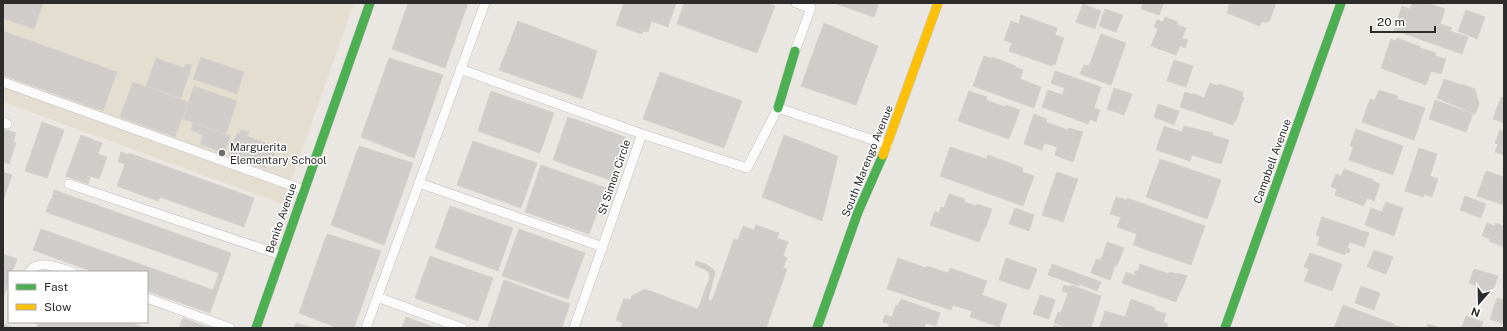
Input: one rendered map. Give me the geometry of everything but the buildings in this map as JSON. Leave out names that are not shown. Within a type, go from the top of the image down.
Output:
[{"type":"street","name":"Benito Avenue","points":[[256,328],[370,3]]},
{"type":"street","name":"South Marengo Avenue","points":[[817,328],[858,212],[888,145],[938,3]]},
{"type":"street","name":"Campbell Avenue","points":[[1225,328],[1340,3]]},
{"type":"street","name":"St Simon Circle","points":[[778,108],[795,51]]},
{"type":"lane","points":[[366,328],[484,3]]},
{"type":"lane","name":"St Simon Circle","points":[[795,51],[811,8],[796,3]]},
{"type":"lane","points":[[460,69],[642,134]]},
{"type":"lane","points":[[3,82],[304,190]]},
{"type":"lane","points":[[778,108],[888,145]]},
{"type":"lane","name":"St Simon Circle","points":[[574,328],[642,134],[747,168],[778,108]]},
{"type":"lane","points":[[419,183],[603,247]]},
{"type":"lane","points":[[69,184],[281,255]]},
{"type":"lane","points":[[30,271],[40,265],[55,266],[69,271]]},
{"type":"lane","points":[[377,297],[462,328]]},
{"type":"lane","points":[[148,298],[230,328]]},
{"type":"shaded area","name":"Marguerita Elementary School","points":[[3,3],[354,3],[283,204],[3,102]]},
{"type":"traffic: fast","points":[[256,328],[370,3]]},
{"type":"traffic: fast","points":[[1225,328],[1341,3]]},
{"type":"traffic: fast","points":[[778,108],[795,51]]},
{"type":"traffic: fast","points":[[817,328],[858,212],[883,155]]},
{"type":"traffic: slow","points":[[883,155],[938,3]]},
{"type":"place","name":"Marguerita Elementary School","points":[[222,153]]}]
